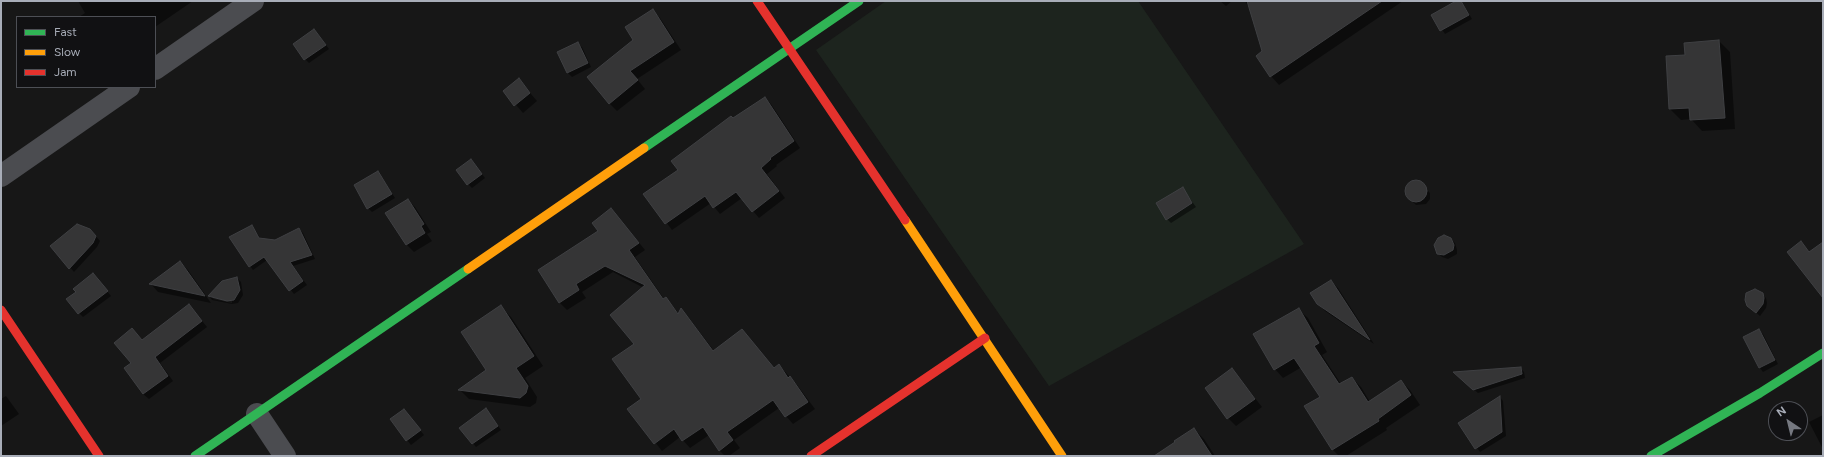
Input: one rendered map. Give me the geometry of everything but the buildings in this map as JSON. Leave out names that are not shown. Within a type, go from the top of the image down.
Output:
[{"type":"street","points":[[156,68],[253,1]]},
{"type":"street","points":[[757,1],[985,338],[1062,456]]},
{"type":"street","points":[[195,456],[790,50],[859,1]]},
{"type":"street","points":[[1,176],[128,88]]},
{"type":"street","points":[[1,310],[99,456]]},
{"type":"street","points":[[811,456],[985,338]]},
{"type":"street","points":[[1651,456],[1760,393],[1823,353]]},
{"type":"street","points":[[257,414],[285,456]]},
{"type":"shaded area","points":[[886,1],[1138,1],[1304,244],[1049,386],[816,50]]},
{"type":"traffic: fast","points":[[644,148],[859,1]]},
{"type":"traffic: fast","points":[[195,456],[468,269]]},
{"type":"traffic: fast","points":[[1651,456],[1760,393],[1823,353]]},
{"type":"traffic: slow","points":[[468,269],[644,148]]},
{"type":"traffic: slow","points":[[905,220],[1062,456]]},
{"type":"traffic: jam","points":[[757,1],[905,220]]},
{"type":"traffic: jam","points":[[1,310],[99,456]]},
{"type":"traffic: jam","points":[[811,456],[985,338]]}]
